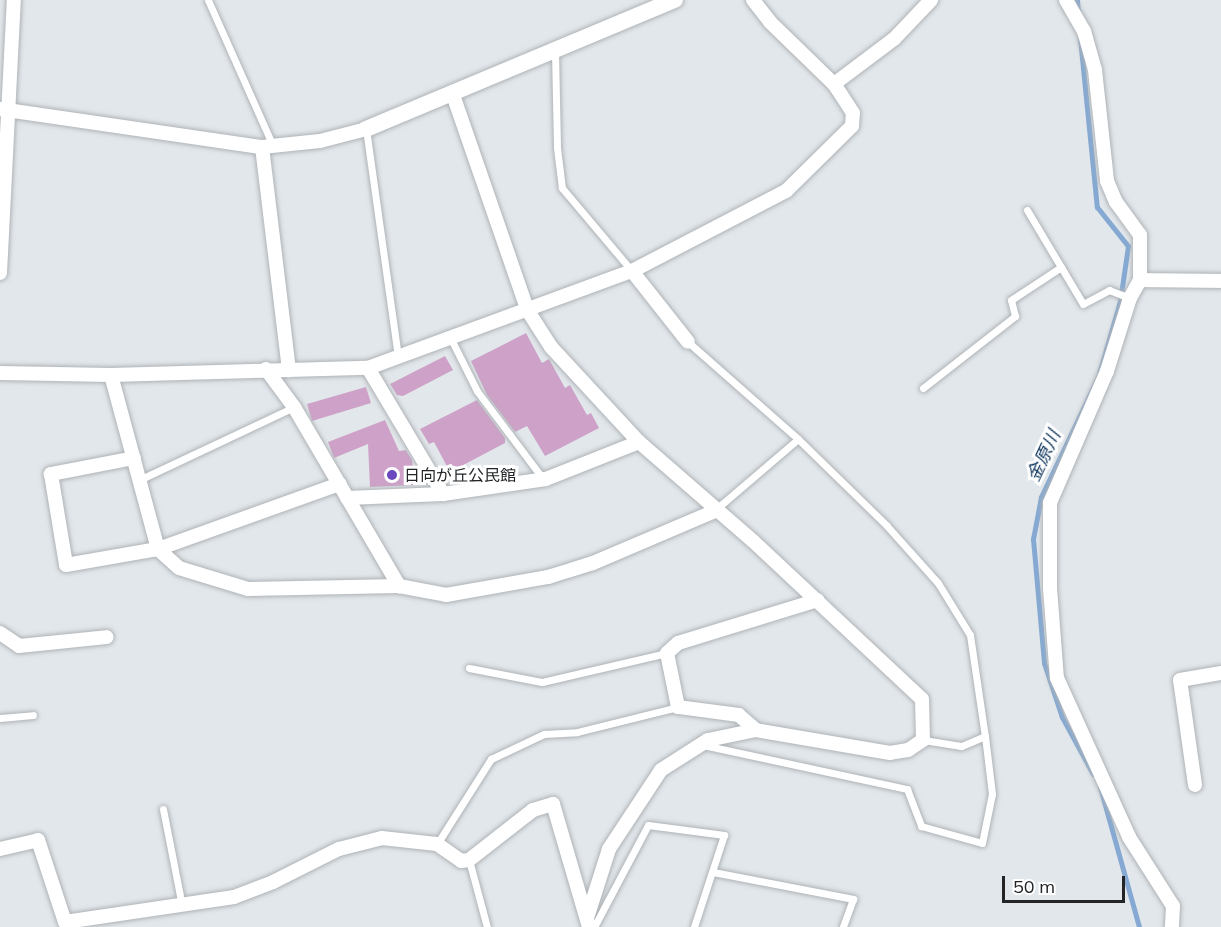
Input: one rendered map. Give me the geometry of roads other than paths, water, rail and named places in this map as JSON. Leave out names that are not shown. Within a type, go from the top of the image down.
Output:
[{"type":"street","points":[[0,273],[6,42],[14,0]]},
{"type":"street","points":[[3,110],[268,147],[320,141],[366,129],[675,0]]},
{"type":"street","points":[[0,373],[111,375],[368,368],[633,271],[786,191],[852,126],[853,113],[834,84],[770,22],[753,0]]},
{"type":"street","points":[[834,84],[894,39],[931,0]]},
{"type":"street","points":[[1066,0],[1084,31],[1095,70],[1107,181],[1116,202],[1140,235],[1140,280],[1130,298],[1107,371],[1050,503],[1050,588],[1057,678],[1129,837],[1173,906],[1172,927]]},
{"type":"street","points":[[452,92],[528,311],[551,347],[639,442],[818,600],[922,699],[923,740],[908,750],[890,753],[756,730],[701,744],[661,770],[626,819],[609,849],[590,924]]},
{"type":"street","points":[[268,147],[290,370]]},
{"type":"street","points":[[633,271],[688,342]]},
{"type":"street","points":[[1140,280],[1221,281]]},
{"type":"street","points":[[368,368],[443,494]]},
{"type":"street","points":[[266,369],[294,407],[399,586]]},
{"type":"street","points":[[111,375],[158,549],[179,567],[248,589],[399,586],[446,595],[549,577],[616,554],[715,511]]},
{"type":"street","points":[[347,498],[443,494],[543,480],[639,442]]},
{"type":"street","points":[[134,459],[51,474],[66,565],[158,549],[340,484]]},
{"type":"street","points":[[756,730],[739,715],[678,707],[667,653],[678,643],[818,600]]},
{"type":"street","points":[[0,633],[19,646],[107,637]]},
{"type":"street","points":[[1195,784],[1180,680],[1221,673]]},
{"type":"street","points":[[0,849],[38,840],[65,922],[182,907],[234,897],[339,849],[371,841],[419,839],[438,844],[461,861],[469,860],[533,810],[553,804],[590,924]]},
{"type":"lane","points":[[208,0],[268,147]]},
{"type":"lane","points":[[555,49],[557,148],[562,188],[633,271]]},
{"type":"lane","points":[[366,129],[398,357]]},
{"type":"lane","points":[[1027,210],[1083,304],[1109,290],[1130,298]]},
{"type":"lane","points":[[923,388],[1015,316],[1011,300],[1061,267]]},
{"type":"lane","points":[[451,339],[477,391],[543,480]]},
{"type":"lane","points":[[688,342],[798,439],[938,583],[970,635],[992,794],[982,843],[921,826],[907,789],[701,744]]},
{"type":"lane","points":[[139,480],[294,407]]},
{"type":"lane","points":[[715,511],[798,439]]},
{"type":"lane","points":[[469,668],[542,682],[667,653]]},
{"type":"lane","points":[[438,844],[492,759],[544,734],[577,732],[678,707]]},
{"type":"lane","points":[[0,718],[33,715]]},
{"type":"lane","points":[[923,740],[962,746],[985,736]]},
{"type":"lane","points":[[163,809],[182,907]]},
{"type":"lane","points":[[590,924],[648,825],[724,835],[694,927]]},
{"type":"lane","points":[[469,860],[487,927]]},
{"type":"lane","points":[[713,872],[853,899],[843,927]]},
{"type":"waterway","name":"金原川","points":[[1077,0],[1078,13]]},
{"type":"waterway","name":"金原川","points":[[1080,38],[1097,207],[1128,246],[1120,301],[1098,377],[1041,497],[1033,539],[1044,663],[1062,717],[1093,774]]},
{"type":"waterway","name":"金原川","points":[[1100,787],[1139,927]]},
{"type":"place","name":"日向が丘公民館","points":[[392,475]]}]
